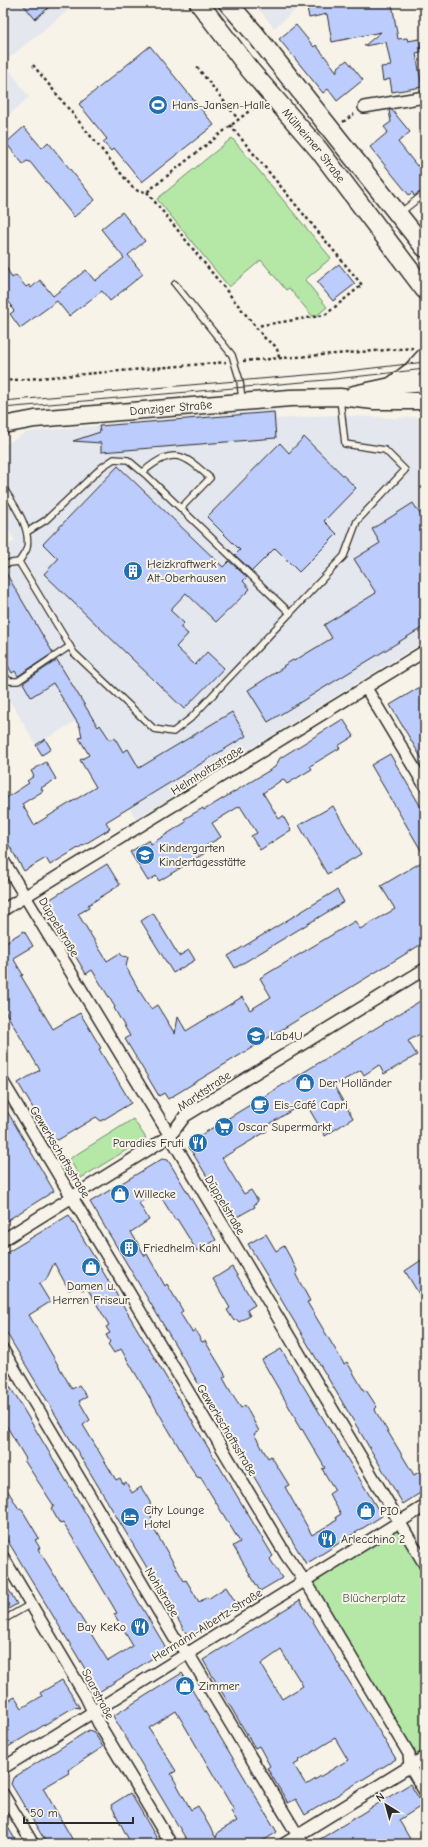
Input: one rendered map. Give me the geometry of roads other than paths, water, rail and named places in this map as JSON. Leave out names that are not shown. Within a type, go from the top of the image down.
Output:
[{"type":"main road","name":"Mülheimer Straße","points":[[199,3],[270,94],[319,150],[425,290]]},
{"type":"main road","name":"Mülheimer Straße","points":[[228,3],[425,248]]},
{"type":"main road","points":[[391,386],[412,370],[423,351]]},
{"type":"main road","name":"Danziger Straße","points":[[3,425],[35,419],[242,402],[340,397],[391,386],[425,383]]},
{"type":"main road","name":"Danziger Straße","points":[[340,397],[374,401],[425,401]]},
{"type":"street","points":[[364,107],[425,97]]},
{"type":"street","name":"Helmholtzstraße","points":[[3,910],[425,651]]},
{"type":"street","points":[[366,688],[425,786]]},
{"type":"street","name":"Düppelstraße","points":[[3,860],[170,1136],[425,1564]]},
{"type":"street","name":"Marktstraße","points":[[3,1240],[170,1136],[185,1116],[425,969]]},
{"type":"street","name":"Gewerkschaftsstraße","points":[[3,1082],[286,1555],[305,1581],[409,1754],[410,1767],[425,1792]]},
{"type":"street","name":"Nohlstraße","points":[[3,1350],[178,1644],[188,1653],[300,1840]]},
{"type":"street","name":"Hermann-Albertz-Straße","points":[[3,1768],[425,1506]]},
{"type":"street","name":"Saarstraße","points":[[3,1557],[86,1697],[92,1712],[171,1844]]},
{"type":"street","points":[[284,1844],[300,1840],[425,1757]]},
{"type":"street","points":[[3,1794],[33,1844]]},
{"type":"lane","points":[[399,215],[425,193]]},
{"type":"lane","points":[[175,284],[232,355],[240,381],[242,402]]},
{"type":"lane","points":[[19,562],[74,653],[154,729],[173,732],[191,718],[344,556],[357,521],[405,470],[385,450],[345,444],[340,397]]},
{"type":"lane","points":[[143,472],[154,463],[166,458],[179,456],[191,460],[210,478],[181,508]]},
{"type":"lane","points":[[27,532],[46,520],[102,467],[114,459],[128,460],[143,472],[290,613]]},
{"type":"lane","points":[[3,487],[18,512],[27,532],[27,549],[19,562]]},
{"type":"lane","points":[[3,564],[19,562]]},
{"type":"lane","points":[[3,674],[9,680],[18,681],[70,646]]},
{"type":"lane","points":[[3,1620],[31,1604]]},
{"type":"tram line","points":[[3,401],[330,373],[425,362]]},
{"type":"tram line","points":[[3,408],[326,380],[425,369]]},
{"type":"place","name":"Hans-Jansen-Halle","points":[[158,105]]},
{"type":"place","name":"Heizkraftwerk Alt-Oberhausen","points":[[133,571]]},
{"type":"place","name":"Kindergarten Kindertagesstätte","points":[[145,855]]},
{"type":"place","name":"Lab4U","points":[[256,1036]]},
{"type":"place","name":"Der Holländer","points":[[305,1083]]},
{"type":"place","name":"Eis-Café Capri","points":[[260,1105]]},
{"type":"place","name":"Oscar Supermarkt","points":[[224,1127]]},
{"type":"place","name":"Paradies Fruti","points":[[198,1143]]},
{"type":"place","name":"Willecke","points":[[120,1194]]},
{"type":"place","name":"Friedhelm Kahl","points":[[129,1248]]},
{"type":"place","name":"Damen u. Herren Friseur","points":[[91,1267]]},
{"type":"place","name":"PIO","points":[[366,1511]]},
{"type":"place","name":"City Lounge Hotel","points":[[130,1517]]},
{"type":"place","name":"Arlecchino 2","points":[[327,1539]]},
{"type":"place","name":"Bay KeKo","points":[[140,1627]]},
{"type":"place","name":"Zimmer","points":[[185,1686]]},
{"type":"park label","name":"Blücherplatz","points":[[374,1598]]}]
